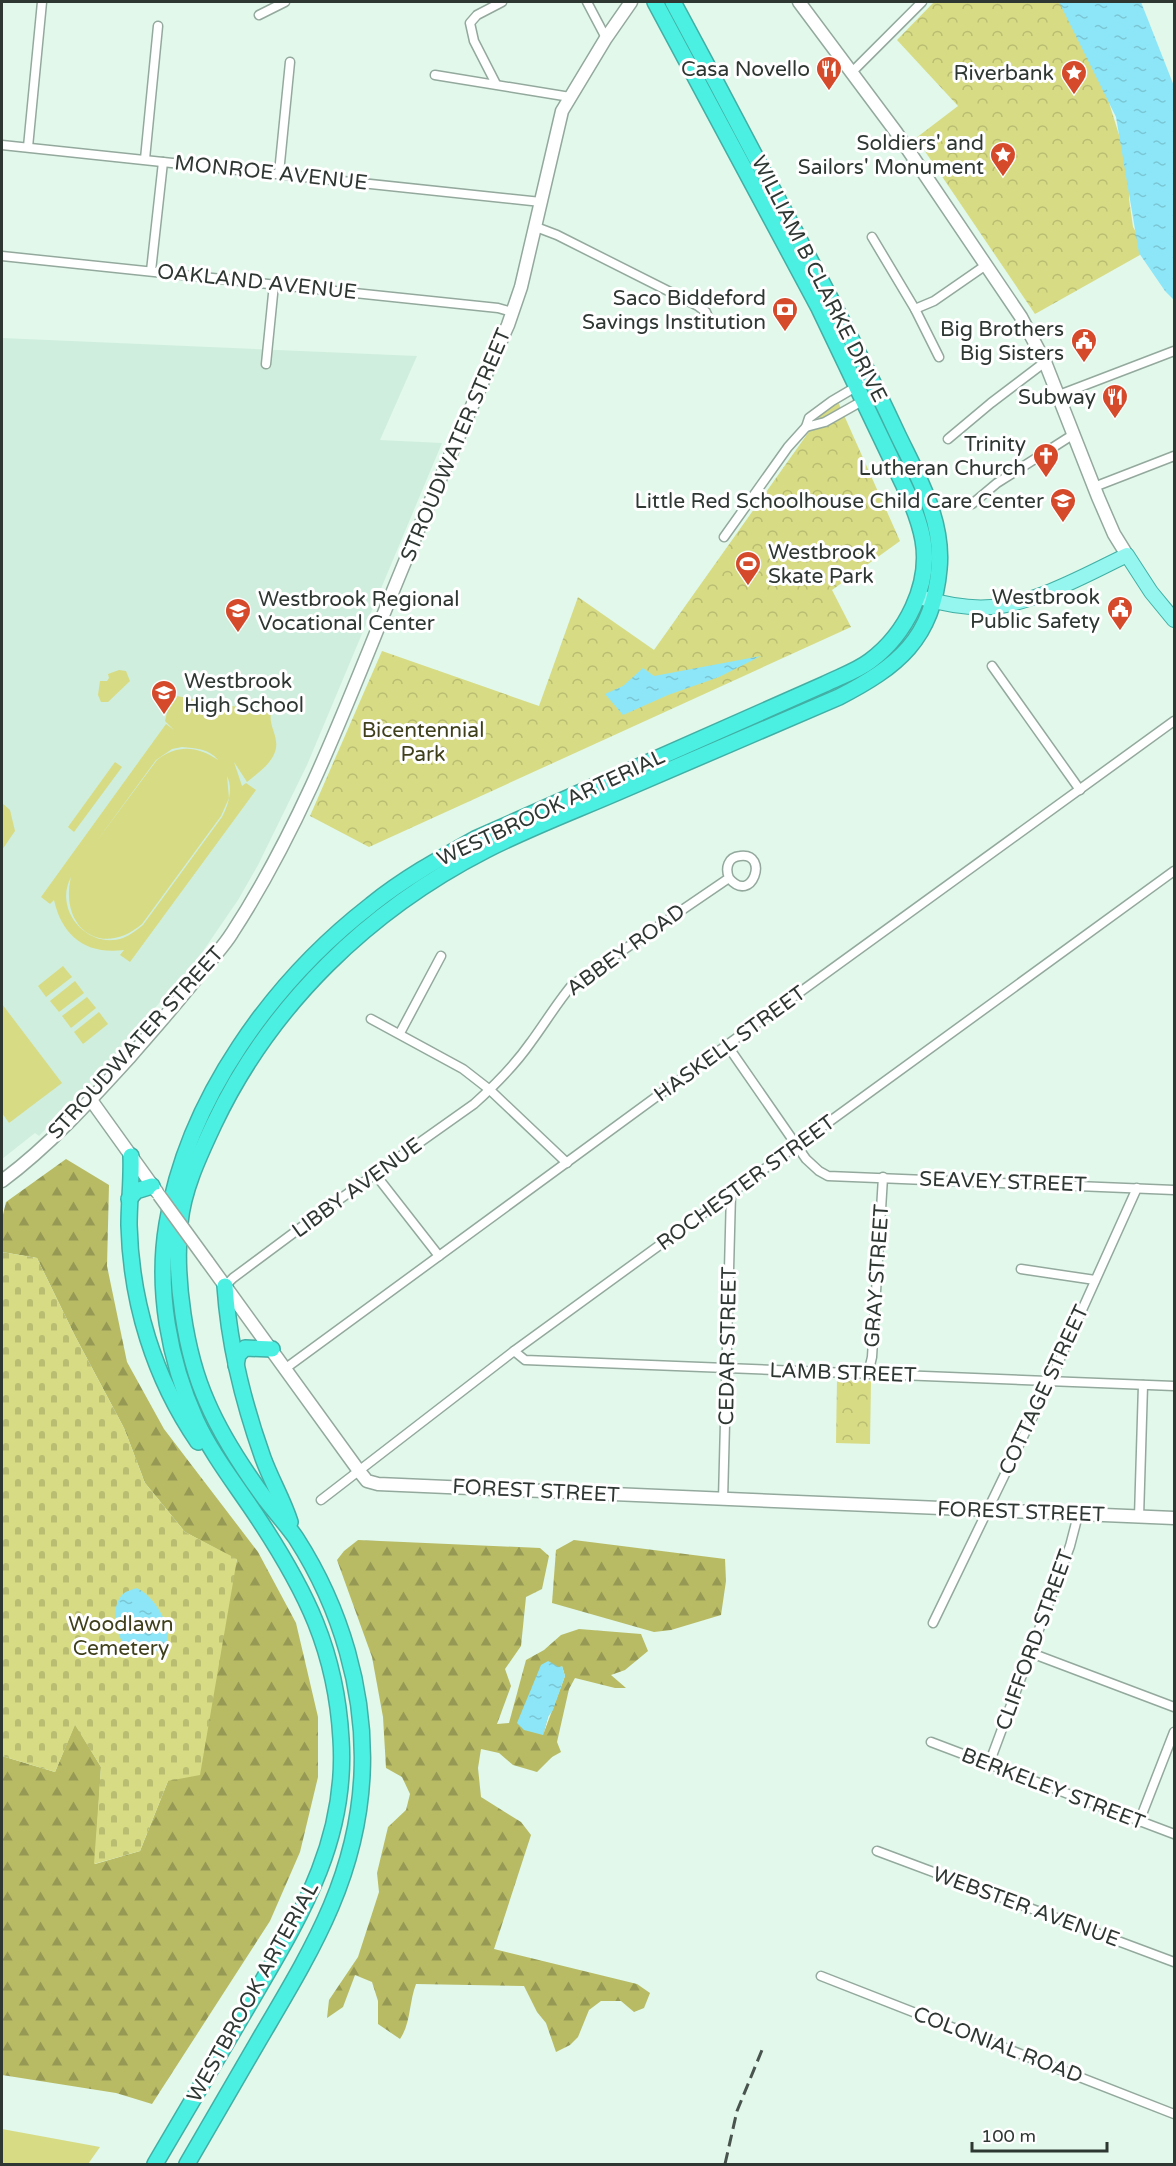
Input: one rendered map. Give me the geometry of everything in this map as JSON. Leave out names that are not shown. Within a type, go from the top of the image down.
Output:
[{"type":"highway","name":"WILLIAM B CLARKE DRIVE","points":[[655,2],[819,308],[917,516],[924,558],[918,597]]},
{"type":"highway","name":"WILLIAM B CLARKE DRIVE","points":[[673,2],[872,378],[932,510],[939,552],[935,601]]},
{"type":"highway","name":"WESTBROOK ARTERIAL","points":[[155,2164],[295,1925],[321,1869],[339,1799],[341,1741],[335,1686],[319,1628],[294,1573],[198,1424],[179,1377],[166,1316],[164,1258],[166,1226],[176,1178],[196,1126],[231,1060],[263,1013],[315,953],[368,906],[422,869],[475,839],[825,684],[869,662],[894,638],[918,597]]},
{"type":"highway","name":"WESTBROOK ARTERIAL","points":[[187,2164],[294,1982],[324,1925],[341,1885],[358,1811],[362,1757],[361,1724],[350,1660],[338,1619],[294,1536],[245,1469],[208,1405],[195,1373],[188,1346],[181,1294],[180,1223],[190,1184],[218,1115],[258,1048],[286,1011],[326,965],[376,921],[432,881],[514,836],[839,698],[867,683],[891,667],[912,645],[924,627],[935,601]]},
{"type":"highway","points":[[131,1156],[129,1199],[132,1269],[140,1311],[152,1352],[184,1420],[207,1456],[235,1484]]},
{"type":"highway","points":[[129,1199],[142,1187],[156,1190]]},
{"type":"highway","points":[[225,1286],[228,1322],[236,1365],[253,1428],[275,1488],[290,1519],[294,1536]]},
{"type":"highway","points":[[236,1365],[238,1354],[245,1348],[272,1349]]},
{"type":"main road","name":"STROUDWATER STREET","points":[[2,1181],[37,1152],[91,1100],[176,1004],[231,936],[266,877],[338,728],[399,577],[512,312],[521,287],[562,111],[606,38],[632,2]]},
{"type":"main road","points":[[798,2],[896,132],[1021,317],[1045,362],[1114,534],[1146,585],[1174,620]]},
{"type":"main road","points":[[918,597],[945,604],[988,608],[1012,605],[1127,555]]},
{"type":"main road","name":"FOREST STREET","points":[[91,1100],[368,1481],[378,1484],[723,1500],[1174,1518]]},
{"type":"street","points":[[28,147],[42,2]]},
{"type":"street","points":[[259,15],[285,2]]},
{"type":"street","points":[[496,84],[474,41],[470,23],[477,15],[502,2]]},
{"type":"street","points":[[587,2],[606,38]]},
{"type":"street","points":[[852,72],[922,2]]},
{"type":"street","points":[[145,159],[158,26]]},
{"type":"street","points":[[279,173],[290,62]]},
{"type":"street","points":[[435,75],[570,97]]},
{"type":"street","name":"MONROE AVENUE","points":[[2,144],[541,202]]},
{"type":"street","points":[[151,271],[164,162]]},
{"type":"street","points":[[536,226],[698,306],[706,312],[711,324]]},
{"type":"street","points":[[872,237],[915,309],[939,357]]},
{"type":"street","name":"OAKLAND AVENUE","points":[[2,256],[498,308],[512,312]]},
{"type":"street","points":[[915,309],[934,301],[986,265]]},
{"type":"street","points":[[266,364],[274,284]]},
{"type":"street","points":[[1059,395],[1174,351]]},
{"type":"street","points":[[948,439],[1045,362]]},
{"type":"street","points":[[724,537],[806,427],[809,418],[857,385],[872,378]]},
{"type":"street","points":[[806,427],[825,422],[864,400]]},
{"type":"street","points":[[972,504],[1006,477],[1074,434]]},
{"type":"street","points":[[1094,487],[1174,456]]},
{"type":"street","points":[[992,666],[1080,790]]},
{"type":"street","name":"HASKELL STREET","points":[[286,1368],[1174,722]]},
{"type":"street","name":"ROCHESTER STREET","points":[[321,1500],[514,1351],[1174,871]]},
{"type":"street","name":"ABBEY ROAD","points":[[490,1090],[530,1044],[557,1002],[572,985],[729,878]]},
{"type":"street","points":[[400,1033],[441,956]]},
{"type":"street","points":[[371,1018],[463,1069],[490,1090],[567,1163]]},
{"type":"street","points":[[727,1045],[797,1146]]},
{"type":"street","name":"LIBBY AVENUE","points":[[225,1286],[490,1090]]},
{"type":"street","name":"SEAVEY STREET","points":[[797,1146],[812,1166],[819,1172],[831,1176],[1174,1190]]},
{"type":"street","points":[[375,1174],[439,1256]]},
{"type":"street","name":"GRAY STREET","points":[[868,1374],[872,1358],[883,1177]]},
{"type":"street","name":"COTTAGE STREET","points":[[933,1623],[1050,1381],[1137,1188]]},
{"type":"street","name":"CEDAR STREET","points":[[723,1500],[731,1193]]},
{"type":"street","points":[[1021,1269],[1095,1280]]},
{"type":"street","name":"LAMB STREET","points":[[514,1351],[525,1360],[1174,1386]]},
{"type":"street","points":[[1139,1517],[1143,1385]]},
{"type":"street","name":"CLIFFORD STREET","points":[[989,1764],[1070,1546],[1078,1515]]},
{"type":"street","points":[[1031,1653],[1174,1707]]},
{"type":"street","points":[[1139,1822],[1174,1732]]},
{"type":"street","name":"BERKELEY STREET","points":[[931,1742],[1174,1834]]},
{"type":"street","name":"WEBSTER AVENUE","points":[[877,1851],[1174,1962]]},
{"type":"street","name":"COLONIAL ROAD","points":[[821,1976],[1174,2114]]},
{"type":"shaded area","name":"Westbrook High School","points":[[2,338],[417,356],[380,440],[442,443],[307,765],[258,865],[238,900],[199,957],[98,1074],[39,1136],[35,1133],[2,1159]]},
{"type":"green space","points":[[934,2],[1062,2],[1106,93],[1129,167],[1129,199],[1133,227],[1147,251],[1035,314],[916,138],[958,106],[897,40]]},
{"type":"green space","name":"Bicentennial Park","points":[[835,395],[900,541],[832,590],[851,627],[369,847],[310,816],[382,651],[539,706],[578,597],[654,650]]},
{"type":"green space","points":[[119,670],[126,671],[130,681],[108,702],[101,702],[98,695],[100,681],[107,681],[108,674]]},
{"type":"green space","points":[[171,695],[271,713],[276,748],[267,764],[247,782],[234,762],[242,786],[246,783],[256,790],[130,962],[120,955],[124,950],[98,949],[78,940],[63,924],[54,900],[50,904],[41,897],[166,724],[174,730],[165,721]],"holes":[[[182,747],[211,753],[218,760],[203,752],[188,749],[172,751],[157,760],[96,842],[156,760],[172,749]],[[227,776],[230,786],[229,798]],[[229,798],[222,817],[143,925],[123,938],[110,940],[98,938],[112,938],[127,934],[142,924],[221,816]],[[71,877],[69,895],[71,910],[77,923],[98,938],[86,933],[77,924],[70,914],[67,890]]]},
{"type":"green space","points":[[115,762],[122,767],[74,832],[68,827]]},
{"type":"green space","points":[[2,803],[10,810],[15,831],[2,850]]},
{"type":"green space","points":[[63,966],[72,977],[46,997],[38,986]]},
{"type":"green space","points":[[75,981],[84,993],[59,1012],[50,1001]]},
{"type":"green space","points":[[87,997],[96,1008],[71,1028],[62,1016]]},
{"type":"green space","points":[[2,1004],[62,1083],[9,1123],[2,1113]]},
{"type":"green space","points":[[99,1012],[108,1024],[83,1044],[74,1032]]},
{"type":"green space","points":[[66,1159],[109,1185],[107,1266],[127,1362],[164,1429],[258,1552],[296,1623],[318,1717],[318,1777],[300,1852],[270,1921],[152,2104],[116,2093],[2,2075],[2,1756],[55,1772],[75,1724],[101,1767],[95,1864],[140,1851],[168,1781],[237,1560],[185,1532],[145,1483],[124,1428],[37,1258],[2,1252],[2,1219],[6,1202]]},
{"type":"green space","name":"Woodlawn Cemetery","points":[[2,1252],[37,1258],[124,1428],[145,1483],[185,1532],[237,1559],[200,1775],[168,1781],[140,1851],[94,1864],[101,1767],[75,1725],[55,1772],[2,1756]]},
{"type":"green space","points":[[837,1380],[871,1381],[870,1444],[836,1443]]},
{"type":"green space","points":[[358,1540],[540,1548],[549,1556],[542,1589],[526,1597],[521,1646],[505,1669],[511,1686],[497,1724],[509,1723],[526,1660],[544,1650],[561,1635],[579,1629],[641,1634],[648,1651],[625,1670],[611,1675],[626,1688],[615,1688],[575,1678],[569,1689],[557,1742],[561,1752],[552,1757],[537,1772],[513,1765],[499,1753],[481,1749],[478,1768],[481,1797],[521,1822],[531,1835],[494,1949],[637,1984],[650,1993],[644,2008],[634,2012],[621,2001],[601,2001],[589,2010],[578,2037],[570,2045],[556,2052],[546,2023],[537,2012],[524,1986],[416,1984],[404,2033],[400,2039],[378,2024],[378,2001],[372,1982],[355,1975],[343,2007],[327,2018],[329,2000],[358,1957],[379,1892],[377,1873],[388,1827],[406,1810],[410,1794],[402,1777],[386,1768],[383,1717],[372,1657],[337,1560]],"holes":[[[562,1666],[565,1676],[543,1735]]]},
{"type":"green space","points":[[574,1540],[725,1559],[726,1581],[721,1615],[671,1630],[654,1632],[552,1603],[556,1550]]},
{"type":"green space","points":[[2,2129],[100,2147],[88,2164],[2,2164]]},
{"type":"water","points":[[1059,2],[1141,2],[1174,86],[1174,300],[1165,291],[1139,253],[1116,117]]},
{"type":"water","points":[[761,656],[719,677],[668,695],[623,715],[605,694],[623,686],[643,668],[654,676]]},
{"type":"water","points":[[136,1588],[149,1597],[165,1621],[168,1638],[165,1645],[155,1652],[142,1653],[128,1648],[119,1635],[116,1606],[124,1593]]},
{"type":"water","points":[[548,1661],[559,1667],[562,1666],[565,1676],[543,1735],[524,1730],[517,1723],[541,1665]]},
{"type":"railway","points":[[725,2164],[737,2111],[762,2050]]},
{"type":"place","name":"Casa Novello","points":[[829,92]]},
{"type":"place","name":"Riverbank","points":[[1074,96]]},
{"type":"place","name":"Soldiers' and Sailors' Monument","points":[[1003,178]]},
{"type":"place","name":"Saco Biddeford Savings Institution","points":[[785,333]]},
{"type":"place","name":"Big Brothers Big Sisters","points":[[1084,364]]},
{"type":"place","name":"Subway","points":[[1115,420]]},
{"type":"place","name":"Trinity Lutheran Church","points":[[1046,479]]},
{"type":"place","name":"Little Red Schoolhouse Child Care Center","points":[[1063,524]]},
{"type":"place","name":"Westbrook Skate Park","points":[[748,587]]},
{"type":"place","name":"Westbrook Public Safety","points":[[1120,632]]},
{"type":"place","name":"Westbrook Regional Vocational Center","points":[[238,634]]},
{"type":"place","name":"Westbrook High School","points":[[164,716]]}]
